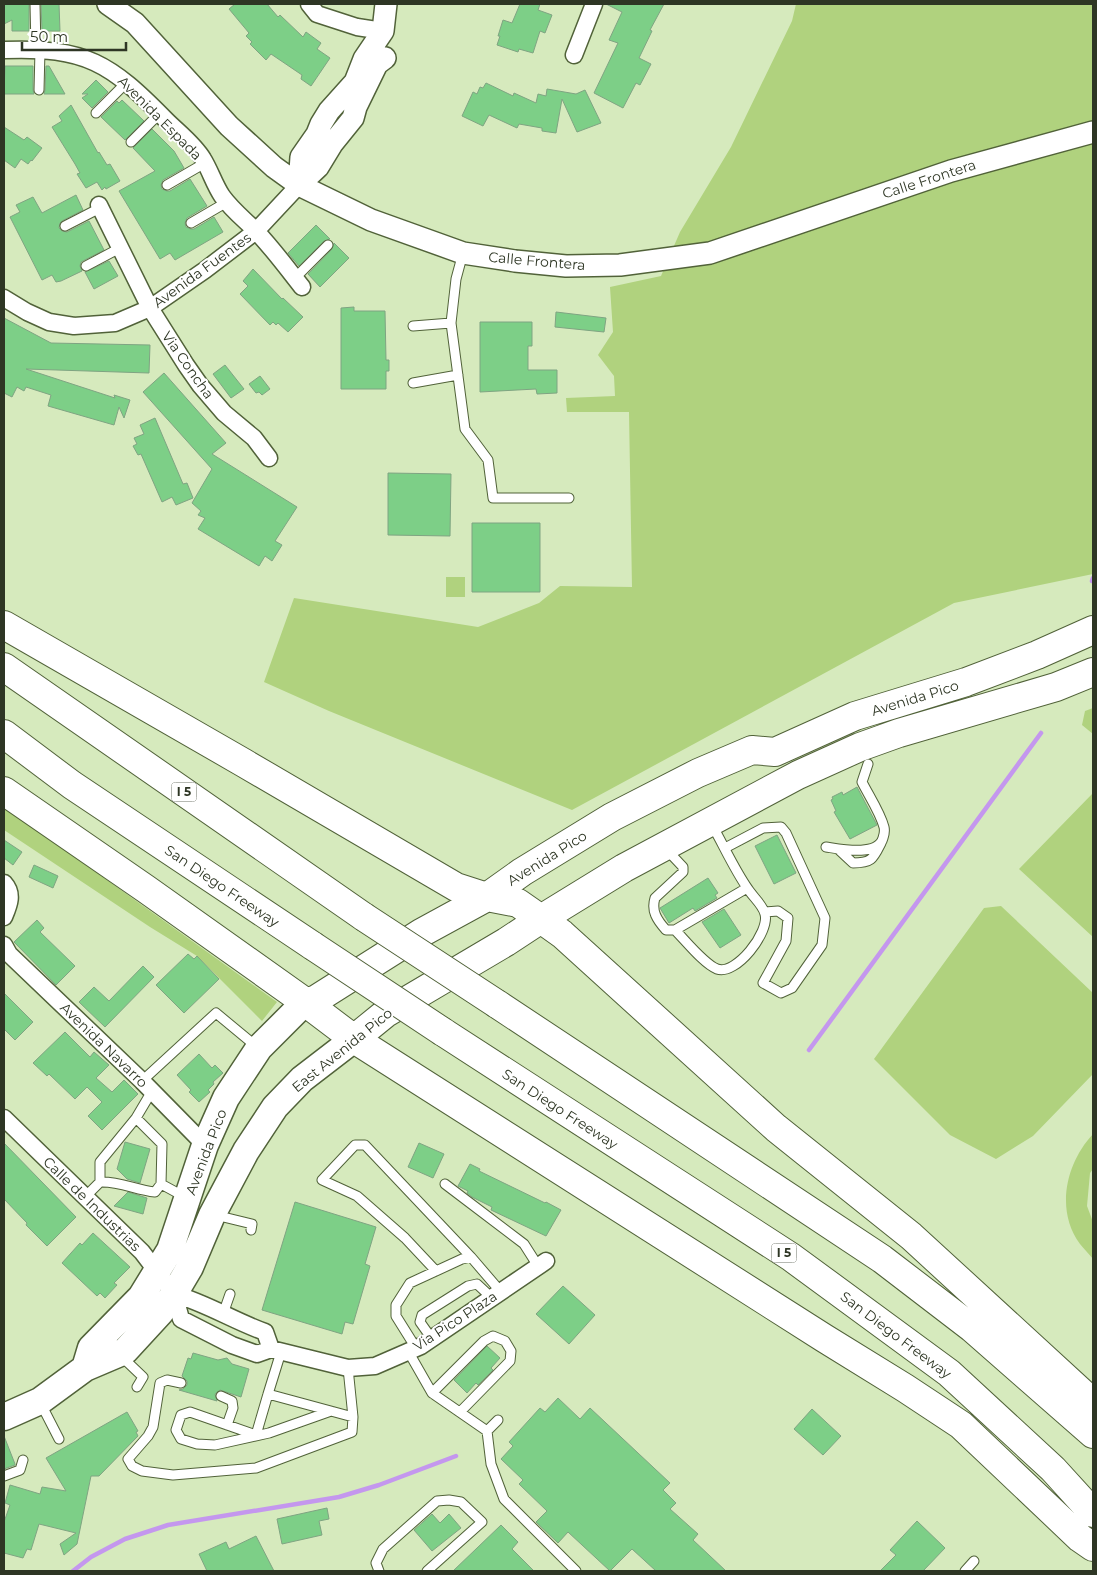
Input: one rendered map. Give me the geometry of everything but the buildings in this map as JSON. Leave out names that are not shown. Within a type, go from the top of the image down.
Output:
[{"type":"highway","points":[[4,625],[456,887],[518,904],[562,934],[776,1128],[911,1236],[1093,1403]]},
{"type":"highway","name":"Avenida Pico","points":[[305,1002],[315,1000],[421,933],[487,897],[522,872],[612,817],[681,781],[752,750],[775,752],[855,716],[966,682],[1037,655],[1093,630]]},
{"type":"highway","name":"I 5","points":[[4,667],[364,917],[882,1259],[972,1328],[1093,1434]]},
{"type":"highway","points":[[541,919],[624,868],[798,775],[867,744],[1056,687],[1093,672]]},
{"type":"highway","points":[[798,775],[802,758],[811,752],[838,742],[852,727],[855,716]]},
{"type":"highway","name":"San Diego Freeway","points":[[4,734],[72,785],[313,946],[791,1257],[949,1373],[1053,1469],[1093,1513]]},
{"type":"highway","points":[[711,822],[717,801],[762,776],[775,752]]},
{"type":"highway","points":[[4,791],[146,889],[354,1039],[960,1424],[1080,1538],[1093,1547]]},
{"type":"highway","name":"East Avenida Pico","points":[[354,1039],[386,1013],[506,942],[541,919]]},
{"type":"main road","name":"Avenida Pico","points":[[157,1273],[170,1250],[205,1145],[226,1098],[259,1048],[305,1002]]},
{"type":"main road","name":"East Avenida Pico","points":[[4,1417],[40,1401],[85,1368],[124,1351],[160,1313],[190,1267],[212,1215],[246,1151],[275,1108],[302,1078],[354,1039]]},
{"type":"main road","points":[[85,1368],[92,1348],[140,1297],[157,1273]]},
{"type":"street","name":"Calle Frontera","points":[[108,4],[135,23],[229,126],[274,167],[299,185],[371,220],[463,253],[515,261],[566,266],[620,265],[710,253],[951,171],[1093,132]]},
{"type":"street","points":[[309,4],[317,14],[358,27],[383,31]]},
{"type":"street","points":[[299,185],[300,157],[318,134],[320,124],[329,111],[354,104],[377,64],[385,58],[383,31],[386,4]]},
{"type":"street","points":[[574,55],[594,4]]},
{"type":"street","points":[[299,185],[318,168],[353,118],[355,82],[364,59],[383,31]]},
{"type":"street","name":"Avenida Espada","points":[[4,50],[38,49],[59,51],[102,65],[127,82],[192,145],[205,163],[227,202],[256,232],[298,282]]},
{"type":"street","points":[[320,124],[336,141]]},
{"type":"street","name":"Avenida Fuentes","points":[[4,298],[27,312],[49,322],[74,326],[115,323],[150,308],[256,232],[299,185]]},
{"type":"street","name":"Via Concha","points":[[99,206],[150,308],[200,385],[224,413],[254,438],[269,458]]},
{"type":"street","points":[[4,883],[8,888],[10,901],[4,917]]},
{"type":"street","name":"Avenida Navarro","points":[[4,945],[9,954],[147,1086],[205,1145]]},
{"type":"street","name":"Calle de Industrias","points":[[4,1118],[142,1252],[174,1294]]},
{"type":"street","name":"Via Pico Plaza","points":[[174,1294],[181,1319],[232,1345],[257,1354],[276,1350],[348,1368],[375,1366],[412,1350],[432,1338],[542,1263]]},
{"type":"street","points":[[174,1294],[192,1299],[241,1324],[265,1332],[276,1350]]},
{"type":"lane","points":[[35,4],[39,90]]},
{"type":"lane","points":[[96,113],[127,82]]},
{"type":"lane","points":[[131,142],[160,113]]},
{"type":"lane","points":[[167,185],[205,163]]},
{"type":"lane","points":[[192,223],[227,202]]},
{"type":"lane","points":[[65,226],[99,206]]},
{"type":"lane","points":[[298,282],[328,244]]},
{"type":"lane","points":[[86,266],[120,248]]},
{"type":"lane","points":[[463,253],[456,279],[451,324],[465,428],[488,460],[493,498],[569,498]]},
{"type":"lane","points":[[414,326],[451,324]]},
{"type":"lane","points":[[413,383],[458,375]]},
{"type":"lane","points":[[837,848],[853,863],[866,863],[874,858],[882,842],[885,829],[862,782],[868,764]]},
{"type":"lane","points":[[675,930],[700,956],[718,970],[733,966],[746,956],[758,942],[767,924],[765,912],[747,888],[711,822]]},
{"type":"lane","points":[[725,848],[763,828],[781,827],[786,833],[825,918],[822,945],[792,988],[782,993],[763,983],[786,941],[788,918],[778,911],[765,912]]},
{"type":"lane","points":[[826,847],[849,850],[869,849],[875,848],[882,842]]},
{"type":"lane","points":[[664,847],[683,867],[683,872],[655,898],[653,910],[657,921],[666,930],[675,930],[747,888]]},
{"type":"lane","points":[[100,1182],[100,1162],[136,1118],[147,1086],[216,1013],[259,1048]]},
{"type":"lane","points":[[85,1197],[100,1182],[110,1181],[143,1191],[155,1192],[160,1184],[162,1144],[136,1118]]},
{"type":"lane","points":[[436,1271],[405,1238],[357,1196],[322,1180],[355,1145],[365,1145],[471,1257],[496,1295]]},
{"type":"lane","points":[[160,1184],[188,1198]]},
{"type":"lane","points":[[445,1184],[524,1244],[542,1263]]},
{"type":"lane","points":[[212,1215],[252,1224],[251,1230]]},
{"type":"lane","points":[[471,1257],[462,1259],[410,1283],[396,1306],[396,1316],[432,1393],[487,1431],[491,1464],[504,1499],[576,1571]]},
{"type":"lane","points":[[432,1338],[420,1322],[422,1315],[468,1286],[477,1284],[496,1295]]},
{"type":"lane","points":[[223,1314],[230,1294]]},
{"type":"lane","points":[[432,1393],[484,1341],[493,1336],[505,1341],[511,1351],[510,1361],[460,1412]]},
{"type":"lane","points":[[256,1435],[268,1394],[276,1350]]},
{"type":"lane","points":[[119,1354],[143,1377],[137,1387]]},
{"type":"lane","points":[[181,1383],[167,1380],[160,1383],[153,1427],[148,1436],[128,1458],[132,1466],[142,1471],[173,1476],[256,1468],[352,1432],[353,1416],[348,1368]]},
{"type":"lane","points":[[268,1394],[353,1416]]},
{"type":"lane","points":[[220,1396],[232,1401],[233,1408],[227,1425]]},
{"type":"lane","points":[[40,1401],[59,1440]]},
{"type":"lane","points":[[256,1435],[190,1412],[181,1415],[176,1430],[181,1438],[197,1444],[215,1445],[269,1433],[331,1411]]},
{"type":"lane","points":[[487,1431],[498,1420]]},
{"type":"lane","points":[[4,1476],[20,1470],[23,1460]]},
{"type":"lane","points":[[379,1571],[376,1563],[383,1549],[437,1501],[461,1502],[482,1522],[427,1571]]},
{"type":"lane","points":[[965,1571],[974,1561]]},
{"type":"green space","points":[[796,4],[1093,4],[1093,574],[954,603],[572,810],[329,711],[264,682],[294,598],[478,627],[539,603],[560,586],[632,587],[629,412],[567,412],[566,398],[615,396],[614,376],[598,355],[613,332],[610,287],[661,276],[680,232],[731,147],[792,21]]},
{"type":"green space","points":[[446,577],[465,577],[465,597],[446,597]]},
{"type":"green space","points":[[1093,708],[1093,734],[1082,725],[1085,711]]},
{"type":"green space","points":[[1093,793],[1093,937],[1019,869]]},
{"type":"green space","points":[[4,806],[277,1002],[262,1021],[197,956],[4,830]]},
{"type":"green space","points":[[1001,906],[1093,993],[1093,1074],[1033,1136],[996,1159],[950,1135],[874,1059],[984,908]]},
{"type":"green space","points":[[1093,1134],[1093,1169],[1090,1173],[1087,1206],[1093,1222],[1093,1259],[1072,1231],[1066,1202],[1070,1173],[1076,1159]]},
{"type":"waterway","points":[[809,1050],[1041,733]]},
{"type":"waterway","points":[[73,1571],[91,1557],[125,1539],[168,1525],[339,1497],[379,1485],[456,1456]]}]
